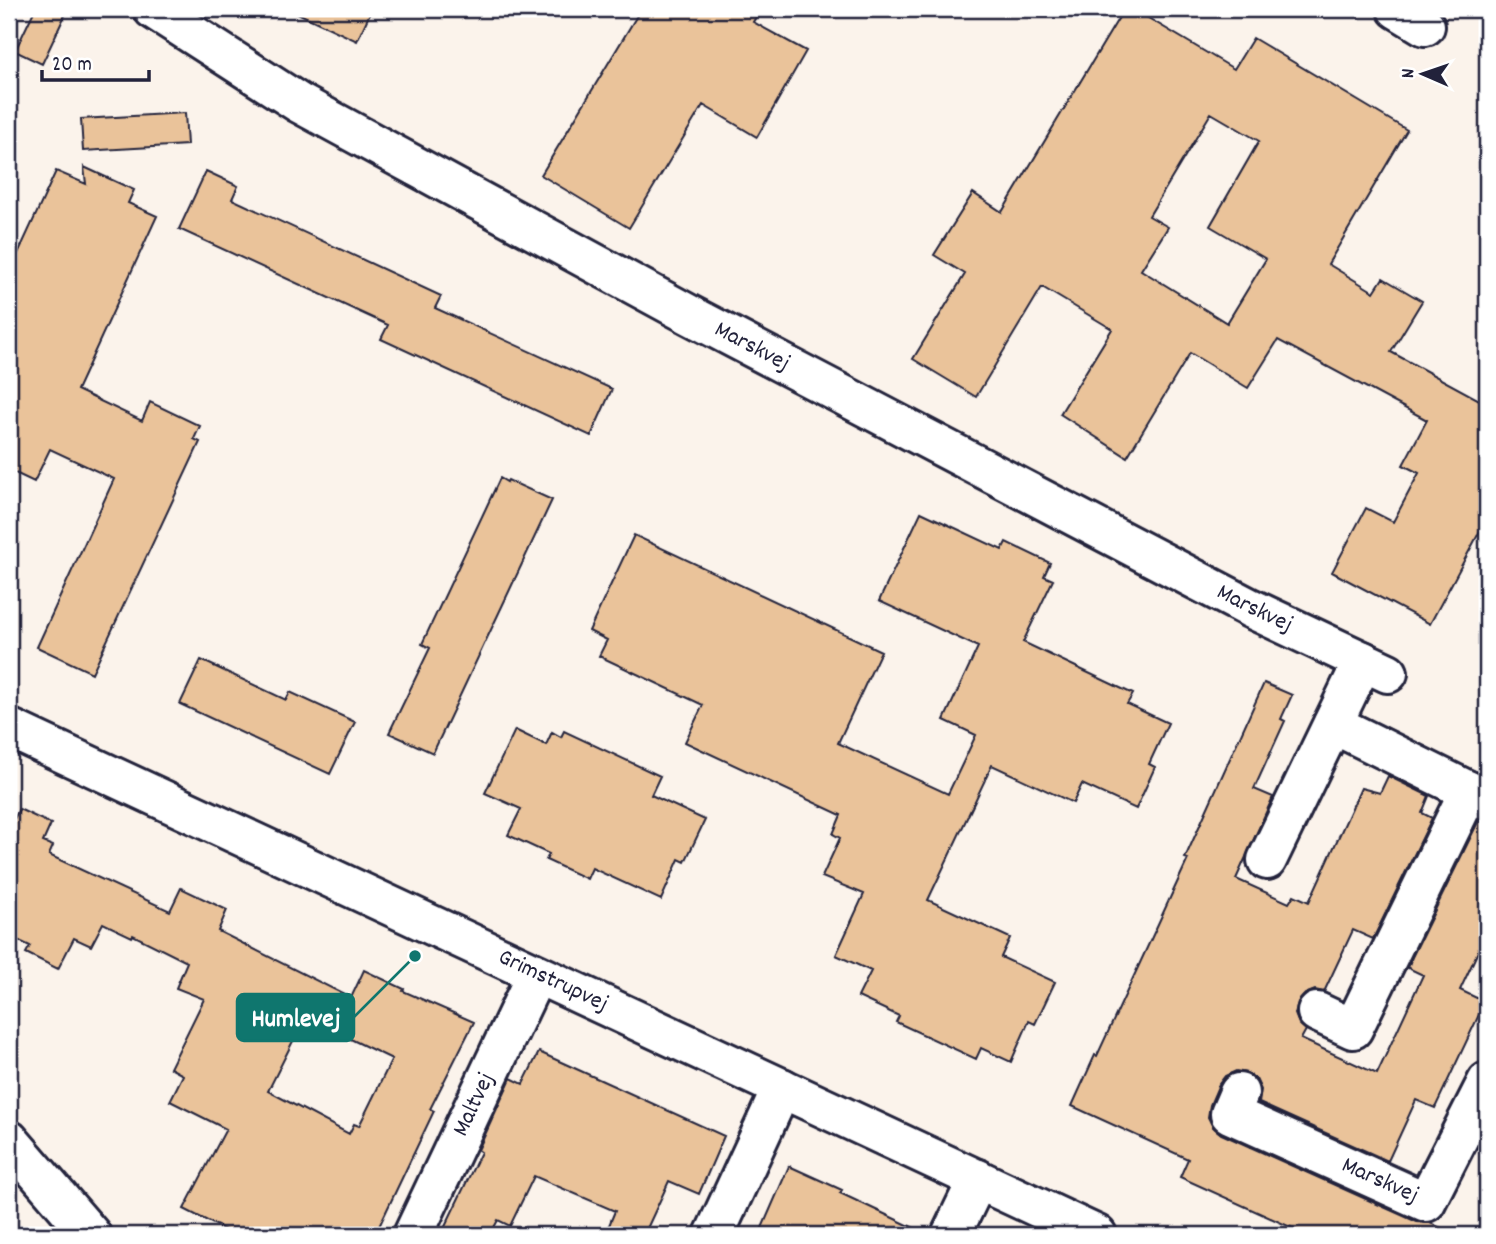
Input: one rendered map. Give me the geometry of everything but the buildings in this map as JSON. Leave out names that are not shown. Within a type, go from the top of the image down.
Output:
[{"type":"street","name":"Marskvej","points":[[153,9],[299,103],[653,295],[1250,608],[1376,667],[1333,724],[1267,860]]},
{"type":"street","points":[[1317,1012],[1353,1029],[1478,795],[1333,724]]},
{"type":"street","name":"Grimstrupvej","points":[[9,728],[1097,1235]]},
{"type":"street","name":"Maltvej","points":[[413,1235],[536,975]]},
{"type":"street","name":"Marskvej","points":[[1239,1093],[1230,1114],[1426,1202],[1487,1082]]},
{"type":"street","points":[[714,1235],[782,1088]]},
{"type":"street","points":[[9,1140],[91,1235]]},
{"type":"street","points":[[951,1235],[978,1179]]},
{"type":"place","name":"Humlevej","points":[[415,956]]}]
